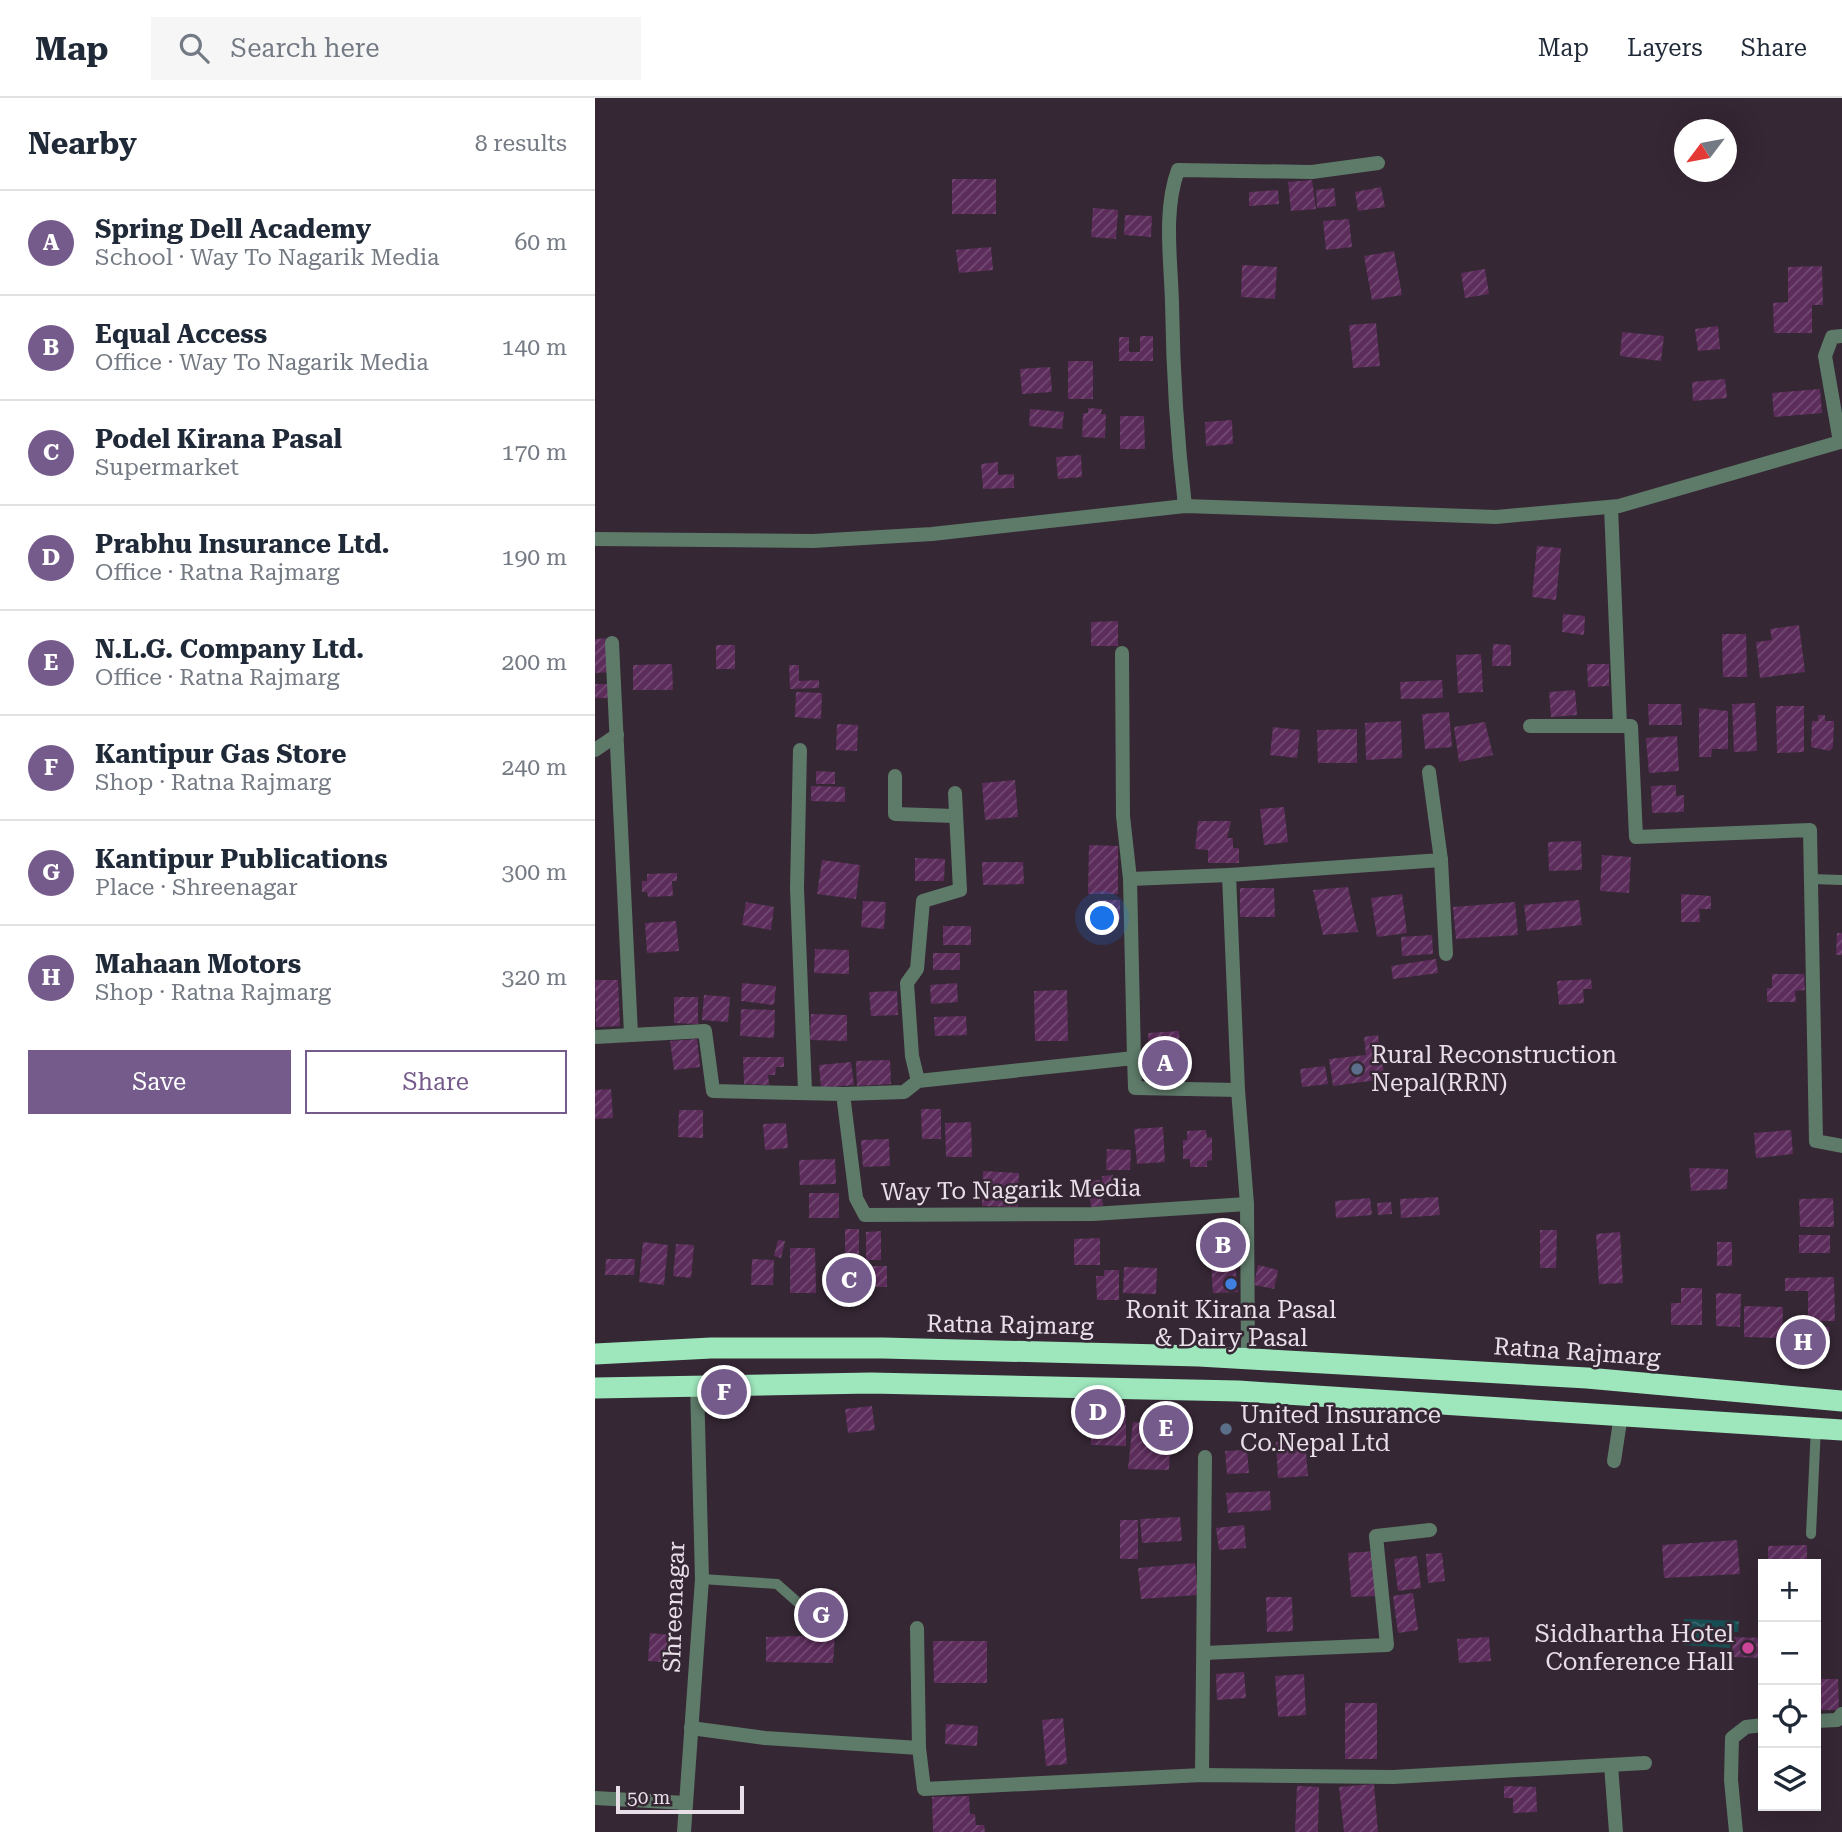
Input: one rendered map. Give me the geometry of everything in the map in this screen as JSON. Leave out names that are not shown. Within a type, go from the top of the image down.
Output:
[{"type":"highway","name":"Ratna Rajmarg","points":[[595,1354],[711,1348],[883,1348],[1248,1359],[1587,1378],[1842,1401]]},
{"type":"highway","points":[[595,1388],[697,1384],[871,1383],[1238,1391],[1817,1426],[1842,1430]]},
{"type":"street","points":[[1185,506],[1172,365],[1172,185],[1178,170],[1313,172],[1378,163]]},
{"type":"street","points":[[595,539],[813,541],[932,534],[1185,506],[1496,517],[1611,507],[1840,442],[1825,356],[1832,337],[1842,336]]},
{"type":"street","points":[[1611,507],[1620,726]]},
{"type":"street","points":[[612,643],[631,1034]]},
{"type":"street","points":[[1122,653],[1123,816],[1130,879],[1135,1088],[1238,1090]]},
{"type":"street","points":[[1530,726],[1631,726],[1636,837],[1810,830],[1817,1141],[1842,1146]]},
{"type":"street","points":[[595,750],[617,735]]},
{"type":"street","points":[[800,750],[797,888],[805,1091]]},
{"type":"street","points":[[1429,772],[1441,860],[1446,954]]},
{"type":"street","points":[[895,776],[895,814],[955,816]]},
{"type":"street","points":[[918,1081],[912,1056],[907,982],[917,969],[923,901],[960,890],[955,793]]},
{"type":"street","points":[[1130,879],[1441,860]]},
{"type":"street","points":[[1229,875],[1238,1090],[1247,1204],[1248,1359]]},
{"type":"street","points":[[595,1037],[705,1031],[713,1091],[805,1091],[843,1094],[904,1092],[918,1081],[1134,1058]]},
{"type":"street","name":"Way To Nagarik Media","points":[[843,1094],[856,1198],[865,1215],[1093,1214],[1247,1204]]},
{"type":"street","name":"Shreenagar","points":[[684,1832],[702,1579],[697,1384]]},
{"type":"street","points":[[1614,1461],[1621,1415]]},
{"type":"street","points":[[1202,1775],[1205,1457]]},
{"type":"street","points":[[1204,1653],[1387,1645],[1376,1536],[1430,1530]]},
{"type":"street","points":[[918,1628],[919,1748],[924,1789],[1202,1775],[1393,1777],[1645,1763]]},
{"type":"street","points":[[1821,1721],[1837,1720],[1842,1714]]},
{"type":"street","points":[[1736,1832],[1731,1780],[1733,1738],[1746,1727],[1758,1726]]},
{"type":"street","points":[[691,1728],[765,1738],[919,1748]]},
{"type":"street","points":[[1611,1765],[1616,1832]]},
{"type":"street","points":[[595,1798],[686,1803]]},
{"type":"lane","points":[[1811,879],[1842,880]]},
{"type":"lane","points":[[1811,1534],[1817,1426]]},
{"type":"lane","points":[[702,1579],[777,1584],[803,1607]]},
{"type":"water","points":[[1684,1619],[1739,1621],[1738,1632],[1731,1632],[1730,1648],[1683,1645]]},
{"type":"building","points":[[952,179],[996,179],[996,214],[952,214]]},
{"type":"building","points":[[1312,180],[1316,209],[1291,211],[1288,182]]},
{"type":"building","points":[[1381,187],[1385,207],[1358,211],[1355,192]]},
{"type":"building","points":[[1334,188],[1336,206],[1317,208],[1316,190]]},
{"type":"building","points":[[1278,190],[1279,204],[1249,206],[1249,192]]},
{"type":"building","points":[[1093,208],[1118,210],[1116,239],[1091,237]]},
{"type":"building","points":[[1125,215],[1152,216],[1151,237],[1124,235]]},
{"type":"building","points":[[1349,219],[1352,247],[1326,250],[1323,221]]},
{"type":"building","points":[[991,247],[993,270],[959,273],[956,250]]},
{"type":"building","points":[[1394,251],[1402,295],[1372,300],[1364,256]]},
{"type":"building","points":[[1242,265],[1277,267],[1275,299],[1241,297]]},
{"type":"building","points":[[1822,266],[1823,305],[1812,305],[1812,333],[1774,333],[1773,303],[1788,302],[1788,267]]},
{"type":"building","points":[[1485,269],[1489,294],[1465,298],[1461,273]]},
{"type":"building","points":[[1376,323],[1380,366],[1353,368],[1349,325]]},
{"type":"building","points":[[1718,326],[1720,349],[1698,351],[1695,329]]},
{"type":"building","points":[[1622,332],[1664,336],[1661,361],[1620,356]]},
{"type":"building","points":[[1140,336],[1153,336],[1153,361],[1119,361],[1119,337],[1129,337],[1129,352],[1140,352]]},
{"type":"building","points":[[1068,361],[1093,361],[1093,399],[1068,399]]},
{"type":"building","points":[[1050,367],[1052,392],[1022,394],[1020,369]]},
{"type":"building","points":[[1725,379],[1727,398],[1693,401],[1692,382]]},
{"type":"building","points":[[1820,389],[1822,413],[1774,417],[1772,393]]},
{"type":"building","points":[[1088,408],[1102,409],[1101,414],[1106,414],[1105,438],[1082,437],[1083,413],[1088,413]]},
{"type":"building","points":[[1030,409],[1064,412],[1062,429],[1029,426]]},
{"type":"building","points":[[1120,416],[1144,416],[1145,449],[1120,449]]},
{"type":"building","points":[[1232,420],[1233,444],[1206,446],[1205,422]]},
{"type":"building","points":[[1081,455],[1082,477],[1058,479],[1056,457]]},
{"type":"building","points":[[998,462],[998,475],[1014,474],[1014,488],[983,489],[981,464]]},
{"type":"building","points":[[1537,546],[1561,548],[1556,600],[1532,597]]},
{"type":"building","points":[[1563,614],[1585,616],[1584,635],[1562,632]]},
{"type":"building","points":[[1118,621],[1118,646],[1091,646],[1091,622]]},
{"type":"building","points":[[1799,625],[1805,672],[1760,678],[1756,642],[1772,640],[1770,629]]},
{"type":"building","points":[[1722,634],[1746,634],[1747,677],[1723,677]]},
{"type":"building","points":[[611,638],[613,672],[595,673],[595,639]]},
{"type":"building","points":[[1493,644],[1511,645],[1511,666],[1492,666]]},
{"type":"building","points":[[716,645],[735,645],[735,669],[716,669]]},
{"type":"building","points":[[1481,654],[1483,692],[1458,693],[1456,655]]},
{"type":"building","points":[[672,664],[673,690],[633,690],[633,665]]},
{"type":"building","points":[[1587,664],[1609,664],[1609,686],[1588,687]]},
{"type":"building","points":[[789,665],[799,665],[799,681],[819,680],[819,688],[790,689]]},
{"type":"building","points":[[1442,680],[1443,698],[1401,699],[1400,682]]},
{"type":"building","points":[[595,684],[613,684],[613,698],[595,698]]},
{"type":"building","points":[[1575,690],[1577,715],[1551,717],[1549,692]]},
{"type":"building","points":[[796,692],[822,693],[821,719],[795,717]]},
{"type":"building","points":[[1755,703],[1757,751],[1734,752],[1732,704]]},
{"type":"building","points":[[1648,704],[1681,704],[1682,725],[1649,725]]},
{"type":"building","points":[[1776,706],[1804,706],[1804,752],[1777,753]]},
{"type":"building","points":[[1699,708],[1728,711],[1728,749],[1712,749],[1711,757],[1699,757]]},
{"type":"building","points":[[1449,712],[1452,747],[1425,749],[1422,714]]},
{"type":"building","points":[[1818,715],[1825,715],[1825,721],[1834,721],[1833,747],[1830,751],[1811,747],[1812,721],[1818,721]]},
{"type":"building","points":[[1401,721],[1402,758],[1366,760],[1365,723]]},
{"type":"building","points":[[1485,722],[1493,755],[1459,762],[1454,727]]},
{"type":"building","points":[[837,724],[858,725],[857,751],[836,750]]},
{"type":"building","points":[[1273,727],[1300,730],[1297,758],[1270,755]]},
{"type":"building","points":[[1357,729],[1357,763],[1318,763],[1317,730]]},
{"type":"building","points":[[1677,736],[1679,771],[1649,773],[1646,738]]},
{"type":"building","points":[[816,771],[835,772],[835,784],[816,784]]},
{"type":"building","points":[[1015,780],[1018,817],[985,820],[982,783]]},
{"type":"building","points":[[1676,785],[1676,796],[1684,795],[1684,812],[1652,813],[1651,786]]},
{"type":"building","points":[[811,786],[845,787],[845,802],[811,801]]},
{"type":"building","points":[[1284,807],[1288,842],[1264,845],[1260,809]]},
{"type":"building","points":[[1198,821],[1231,821],[1227,838],[1233,838],[1233,848],[1239,848],[1239,863],[1208,863],[1208,850],[1195,849]]},
{"type":"building","points":[[1581,841],[1582,870],[1549,871],[1548,842]]},
{"type":"building","points":[[1089,845],[1118,846],[1118,894],[1088,894]]},
{"type":"building","points":[[1602,855],[1631,857],[1629,893],[1600,891]]},
{"type":"building","points":[[915,858],[945,859],[944,881],[915,881]]},
{"type":"building","points":[[822,860],[860,865],[856,899],[817,894]]},
{"type":"building","points":[[982,862],[1023,862],[1024,884],[983,885]]},
{"type":"building","points":[[677,873],[677,881],[672,881],[673,896],[648,897],[647,892],[642,892],[642,881],[647,881],[647,874]]},
{"type":"building","points":[[1348,887],[1358,932],[1323,935],[1313,890]]},
{"type":"building","points":[[1240,888],[1274,888],[1275,917],[1240,917]]},
{"type":"building","points":[[1402,894],[1407,933],[1377,937],[1371,898]]},
{"type":"building","points":[[1681,894],[1711,896],[1711,909],[1699,909],[1700,922],[1681,922]]},
{"type":"building","points":[[1098,900],[1120,900],[1120,920],[1098,919]]},
{"type":"building","points":[[1579,900],[1582,925],[1527,931],[1524,905]]},
{"type":"building","points":[[863,901],[886,902],[884,929],[861,927]]},
{"type":"building","points":[[746,902],[774,907],[771,930],[742,925]]},
{"type":"building","points":[[1515,902],[1518,935],[1456,939],[1453,907]]},
{"type":"building","points":[[676,921],[679,951],[647,953],[645,923]]},
{"type":"building","points":[[943,926],[971,926],[971,945],[943,945]]},
{"type":"building","points":[[1837,933],[1842,933],[1842,955],[1836,955]]},
{"type":"building","points":[[1432,935],[1433,954],[1402,956],[1401,937]]},
{"type":"building","points":[[815,949],[849,950],[849,974],[814,973]]},
{"type":"building","points":[[933,953],[960,953],[960,970],[933,970]]},
{"type":"building","points":[[1436,959],[1438,973],[1393,979],[1391,966]]},
{"type":"building","points":[[1772,974],[1804,974],[1805,990],[1795,991],[1796,1002],[1767,1002],[1767,988],[1772,988]]},
{"type":"building","points":[[1591,979],[1592,989],[1583,989],[1584,1003],[1559,1005],[1557,981]]},
{"type":"building","points":[[595,980],[618,980],[620,1026],[596,1027]]},
{"type":"building","points":[[742,983],[776,986],[774,1005],[741,1001]]},
{"type":"building","points":[[957,983],[958,1002],[931,1004],[930,985]]},
{"type":"building","points":[[1067,990],[1068,1041],[1035,1041],[1034,991]]},
{"type":"building","points":[[897,991],[898,1015],[871,1016],[869,992]]},
{"type":"building","points":[[704,995],[730,997],[728,1022],[702,1020]]},
{"type":"building","points":[[674,997],[698,997],[698,1024],[674,1023]]},
{"type":"building","points":[[741,1009],[775,1010],[774,1038],[740,1036]]},
{"type":"building","points":[[811,1014],[847,1015],[847,1041],[810,1040]]},
{"type":"building","points":[[966,1016],[967,1035],[935,1036],[934,1017]]},
{"type":"building","points":[[1179,1031],[1181,1074],[1150,1075],[1148,1033]]},
{"type":"building","name":"Rural Reconstruction Nepal(RRN)","points":[[1378,1035],[1385,1079],[1333,1086],[1329,1059],[1366,1055],[1364,1037]]},
{"type":"building","points":[[697,1039],[700,1067],[674,1070],[670,1041]]},
{"type":"building","points":[[743,1057],[784,1057],[784,1067],[776,1067],[775,1075],[768,1075],[769,1085],[744,1084]]},
{"type":"building","points":[[890,1060],[891,1084],[857,1086],[856,1061]]},
{"type":"building","points":[[851,1062],[854,1085],[821,1088],[819,1065]]},
{"type":"building","name":"Rural Reconstruction Nepal(RRN)","points":[[1325,1066],[1328,1084],[1302,1087],[1300,1069]]},
{"type":"building","points":[[611,1089],[613,1118],[595,1119],[595,1090]]},
{"type":"building","points":[[921,1109],[941,1109],[941,1139],[922,1139]]},
{"type":"building","points":[[679,1110],[703,1110],[703,1138],[678,1137]]},
{"type":"building","points":[[971,1122],[972,1157],[946,1157],[945,1123]]},
{"type":"building","points":[[786,1123],[788,1148],[765,1150],[763,1124]]},
{"type":"building","points":[[1163,1127],[1165,1162],[1137,1164],[1134,1129]]},
{"type":"building","points":[[1206,1130],[1207,1138],[1212,1137],[1212,1160],[1207,1161],[1207,1167],[1190,1167],[1190,1159],[1183,1159],[1183,1140],[1187,1140],[1187,1131]]},
{"type":"building","points":[[1791,1130],[1793,1154],[1756,1158],[1754,1133]]},
{"type":"building","points":[[889,1139],[890,1166],[863,1167],[861,1140]]},
{"type":"building","points":[[1107,1149],[1131,1150],[1130,1170],[1106,1170]]},
{"type":"building","points":[[835,1159],[836,1184],[800,1185],[799,1160]]},
{"type":"building","points":[[1689,1168],[1728,1169],[1727,1189],[1691,1191]]},
{"type":"building","points":[[983,1171],[1019,1173],[1018,1207],[982,1206]]},
{"type":"building","points":[[1113,1175],[1114,1189],[1103,1190],[1102,1176]]},
{"type":"building","points":[[1100,1180],[1103,1206],[1091,1207],[1088,1181]]},
{"type":"building","points":[[809,1193],[839,1193],[839,1218],[809,1218]]},
{"type":"building","points":[[1438,1197],[1440,1215],[1401,1218],[1400,1199]]},
{"type":"building","points":[[1370,1198],[1372,1215],[1336,1218],[1335,1201]]},
{"type":"building","points":[[1833,1198],[1834,1227],[1800,1227],[1799,1199]]},
{"type":"building","points":[[1391,1202],[1392,1214],[1378,1215],[1377,1203]]},
{"type":"building","points":[[845,1229],[859,1229],[859,1266],[887,1266],[887,1287],[845,1287]]},
{"type":"building","points":[[1540,1230],[1557,1230],[1556,1268],[1540,1268]]},
{"type":"building","points":[[881,1231],[881,1260],[866,1260],[866,1232]]},
{"type":"building","points":[[1620,1232],[1623,1283],[1599,1284],[1596,1234]]},
{"type":"building","points":[[1799,1235],[1830,1235],[1830,1253],[1799,1253]]},
{"type":"building","points":[[1100,1238],[1100,1265],[1074,1265],[1074,1239]]},
{"type":"building","points":[[778,1240],[785,1241],[781,1258],[774,1256]]},
{"type":"building","points":[[643,1242],[668,1245],[664,1285],[639,1282]]},
{"type":"building","points":[[1717,1242],[1732,1242],[1732,1266],[1717,1266]]},
{"type":"building","points":[[676,1244],[694,1245],[691,1278],[673,1276]]},
{"type":"building","points":[[790,1248],[815,1248],[816,1293],[790,1293]]},
{"type":"building","points":[[606,1259],[635,1259],[634,1275],[605,1275]]},
{"type":"building","points":[[752,1259],[774,1260],[773,1285],[751,1285]]},
{"type":"building","points":[[1235,1262],[1238,1292],[1213,1293],[1211,1264]]},
{"type":"building","points":[[1258,1265],[1278,1270],[1274,1289],[1254,1285]]},
{"type":"building","points":[[1124,1267],[1157,1268],[1156,1294],[1123,1293]]},
{"type":"building","points":[[1104,1270],[1119,1270],[1119,1300],[1097,1300],[1096,1276],[1104,1276]]},
{"type":"building","points":[[1834,1277],[1835,1321],[1808,1321],[1808,1291],[1785,1291],[1785,1278]]},
{"type":"building","points":[[1681,1288],[1702,1288],[1702,1325],[1671,1325],[1671,1303],[1681,1303]]},
{"type":"building","points":[[1716,1293],[1741,1294],[1740,1327],[1716,1326]]},
{"type":"building","points":[[1744,1306],[1783,1307],[1782,1338],[1744,1337]]},
{"type":"building","points":[[1785,1324],[1810,1325],[1810,1349],[1784,1348]]},
{"type":"building","points":[[1811,1327],[1829,1327],[1829,1347],[1812,1348]]},
{"type":"building","points":[[723,1403],[737,1403],[737,1417],[723,1417]]},
{"type":"building","points":[[1091,1405],[1126,1405],[1126,1446],[1091,1445]]},
{"type":"building","points":[[872,1406],[875,1430],[848,1433],[845,1409]]},
{"type":"building","points":[[1133,1422],[1171,1425],[1169,1470],[1128,1469]]},
{"type":"building","points":[[1305,1441],[1308,1476],[1278,1478],[1276,1442]]},
{"type":"building","points":[[1247,1450],[1249,1473],[1227,1474],[1225,1451]]},
{"type":"building","points":[[1270,1491],[1271,1510],[1228,1513],[1226,1493]]},
{"type":"building","points":[[1180,1517],[1182,1541],[1142,1543],[1140,1519]]},
{"type":"building","points":[[1120,1520],[1138,1520],[1138,1559],[1120,1559]]},
{"type":"building","points":[[1244,1525],[1246,1548],[1219,1550],[1216,1528]]},
{"type":"building","points":[[1737,1540],[1740,1574],[1664,1578],[1662,1545]]},
{"type":"building","points":[[1807,1545],[1807,1559],[1768,1559],[1768,1546]]},
{"type":"building","points":[[1375,1551],[1378,1596],[1351,1597],[1348,1553]]},
{"type":"building","points":[[1442,1553],[1445,1581],[1428,1583],[1426,1554]]},
{"type":"building","points":[[1417,1556],[1421,1588],[1398,1591],[1394,1559]]},
{"type":"building","points":[[1195,1563],[1198,1595],[1141,1599],[1138,1568]]},
{"type":"building","points":[[838,1591],[833,1663],[766,1662],[766,1637],[804,1636],[808,1593]]},
{"type":"building","points":[[1413,1593],[1418,1630],[1398,1633],[1393,1596]]},
{"type":"building","points":[[1266,1597],[1292,1597],[1293,1631],[1267,1632]]},
{"type":"building","points":[[650,1633],[680,1636],[678,1663],[648,1661]]},
{"type":"building","points":[[1489,1637],[1491,1661],[1459,1663],[1457,1639]]},
{"type":"building","name":"Siddhartha Hotel Conference Hall","points":[[1733,1637],[1758,1638],[1758,1658],[1732,1657]]},
{"type":"building","points":[[933,1641],[987,1641],[987,1683],[934,1683]]},
{"type":"building","points":[[1244,1672],[1246,1698],[1217,1700],[1216,1674]]},
{"type":"building","points":[[1304,1674],[1306,1715],[1278,1717],[1275,1676]]},
{"type":"building","points":[[1821,1679],[1838,1679],[1839,1710],[1821,1710]]},
{"type":"building","points":[[1345,1703],[1377,1703],[1377,1759],[1345,1759]]},
{"type":"building","points":[[1063,1718],[1067,1764],[1046,1766],[1042,1720]]},
{"type":"building","points":[[946,1724],[978,1726],[977,1746],[945,1744]]},
{"type":"building","points":[[1374,1784],[1378,1832],[1344,1832],[1339,1787]]},
{"type":"building","points":[[1297,1786],[1319,1787],[1318,1832],[1295,1832]]},
{"type":"building","points":[[1504,1786],[1536,1787],[1537,1812],[1513,1813],[1513,1798],[1504,1798]]},
{"type":"building","points":[[969,1796],[970,1814],[975,1814],[976,1825],[984,1825],[985,1832],[933,1832],[932,1797]]},
{"type":"place","name":"Spring Dell Academy","points":[[1165,1063]]},
{"type":"place","name":"Rural Reconstruction Nepal(RRN)","points":[[1357,1069]]},
{"type":"place","name":"Equal Access","points":[[1223,1245]]},
{"type":"place","name":"Podel Kirana Pasal","points":[[849,1280]]},
{"type":"place","name":"Ronit Kirana Pasal & Dairy Pasal","points":[[1231,1284]]},
{"type":"place","name":"Mahaan Motors","points":[[1803,1342]]},
{"type":"place","name":"Kantipur Gas Store","points":[[724,1392]]},
{"type":"place","name":"Prabhu Insurance Ltd.","points":[[1098,1412]]},
{"type":"place","name":"N.L.G. Company Ltd.","points":[[1166,1428]]},
{"type":"place","name":"United Insurance Co.Nepal Ltd","points":[[1226,1429]]},
{"type":"place","name":"Kantipur Publications","points":[[821,1615]]},
{"type":"place","name":"Siddhartha Hotel Conference Hall","points":[[1748,1648]]}]
